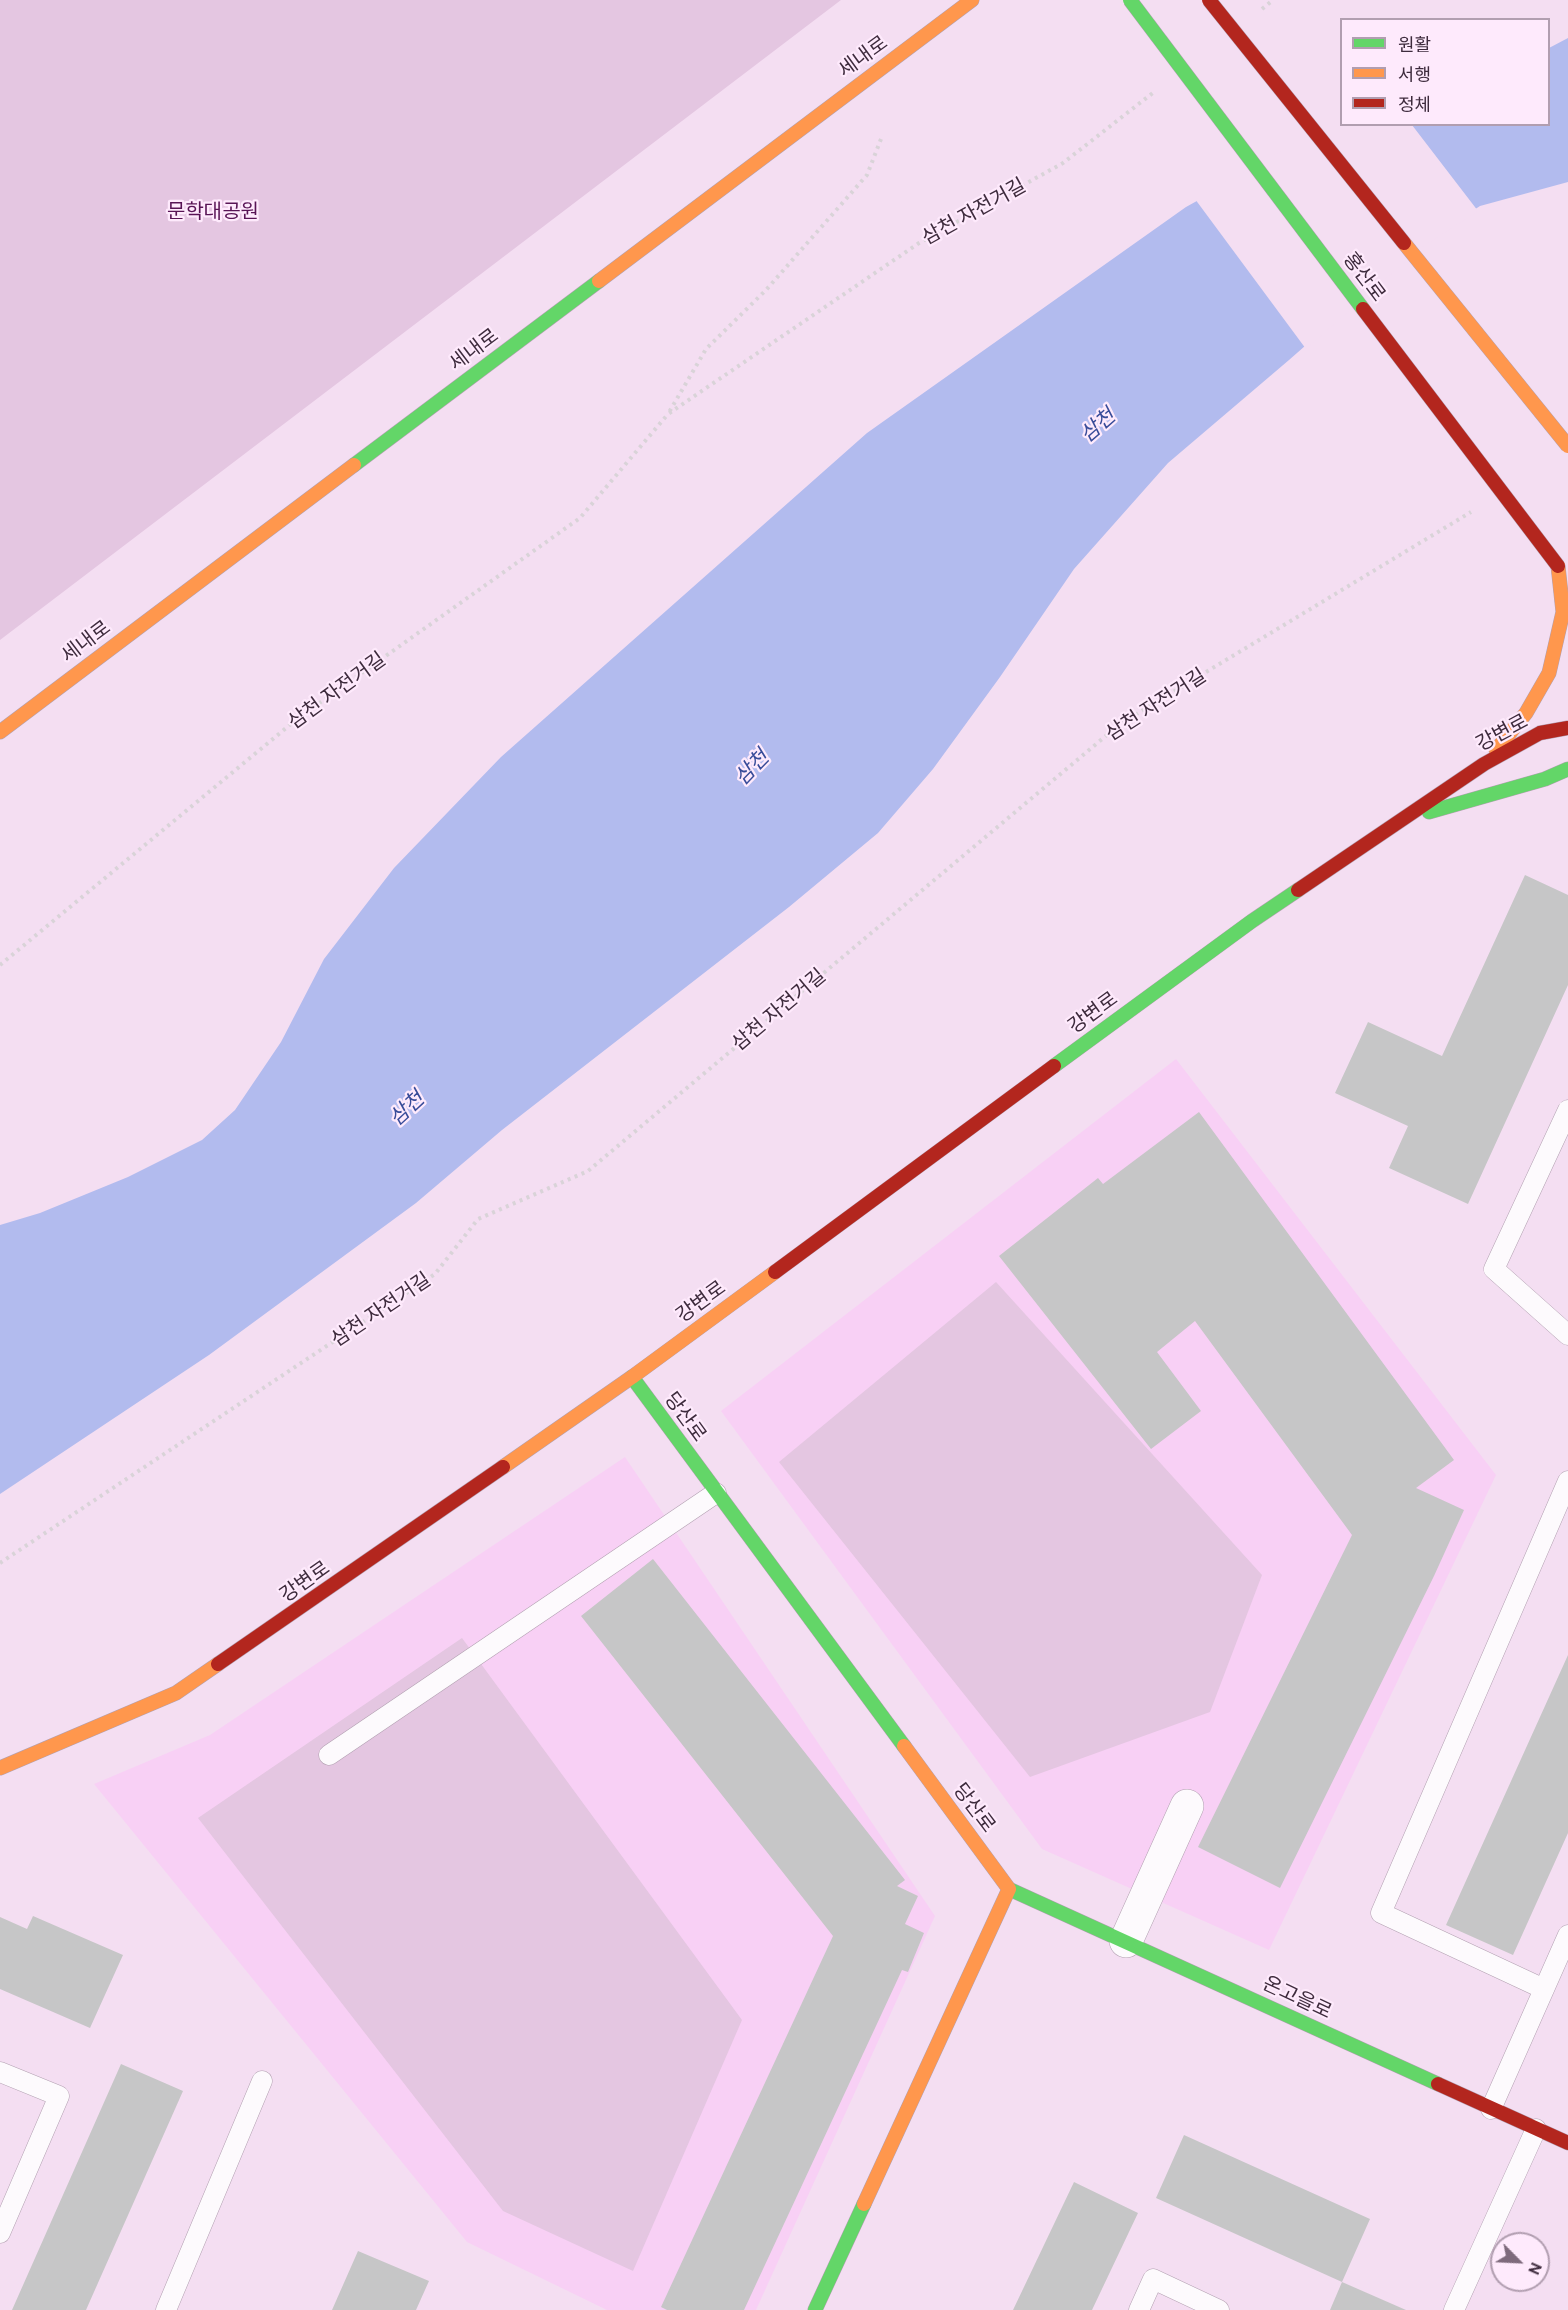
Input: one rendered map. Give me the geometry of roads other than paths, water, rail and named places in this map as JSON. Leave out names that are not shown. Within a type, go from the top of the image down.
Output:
[{"type":"street","name":"세내로","points":[[0,732],[972,0]]},
{"type":"street","name":"홍산로","points":[[1130,0],[1563,571]]},
{"type":"street","points":[[1209,0],[1568,446]]},
{"type":"street","points":[[921,39],[926,20]]},
{"type":"street","points":[[1484,764],[1526,713],[1549,673],[1563,612],[1563,571]]},
{"type":"street","name":"강변로","points":[[0,1768],[176,1693],[632,1377],[1252,921],[1484,764],[1540,733],[1568,728]]},
{"type":"street","name":"강변로","points":[[1399,821],[1545,778],[1568,769]]},
{"type":"street","name":"당산로","points":[[632,1377],[1009,1889]]},
{"type":"street","points":[[1126,1941],[1188,1806]]},
{"type":"street","points":[[815,2310],[1009,1889]]},
{"type":"street","name":"온고을로","points":[[1009,1889],[1568,2143]]},
{"type":"lane","points":[[1568,1110],[1494,1269],[1568,1335]]},
{"type":"lane","points":[[1544,1989],[1381,1913],[1568,1481]]},
{"type":"lane","points":[[329,1755],[716,1493]]},
{"type":"lane","points":[[1491,2109],[1568,1935]]},
{"type":"lane","points":[[0,2072],[59,2096],[0,2233]]},
{"type":"lane","points":[[166,2310],[262,2081]]},
{"type":"lane","points":[[1454,2310],[1536,2129]]},
{"type":"lane","points":[[1139,2310],[1153,2279],[1219,2310]]},
{"type":"water","name":"삼천","points":[[1568,38],[1568,182],[1480,206],[1420,245],[1168,463],[1074,569],[933,769],[878,833],[789,907],[502,1130],[416,1203],[209,1355],[0,1494],[0,1225],[40,1213],[128,1177],[202,1140],[235,1110],[281,1042],[324,959],[394,868],[501,757],[867,433],[1186,207],[1332,126],[1550,126],[1550,47]]},
{"type":"park label","name":"문학대공원","points":[[213,212]]}]
